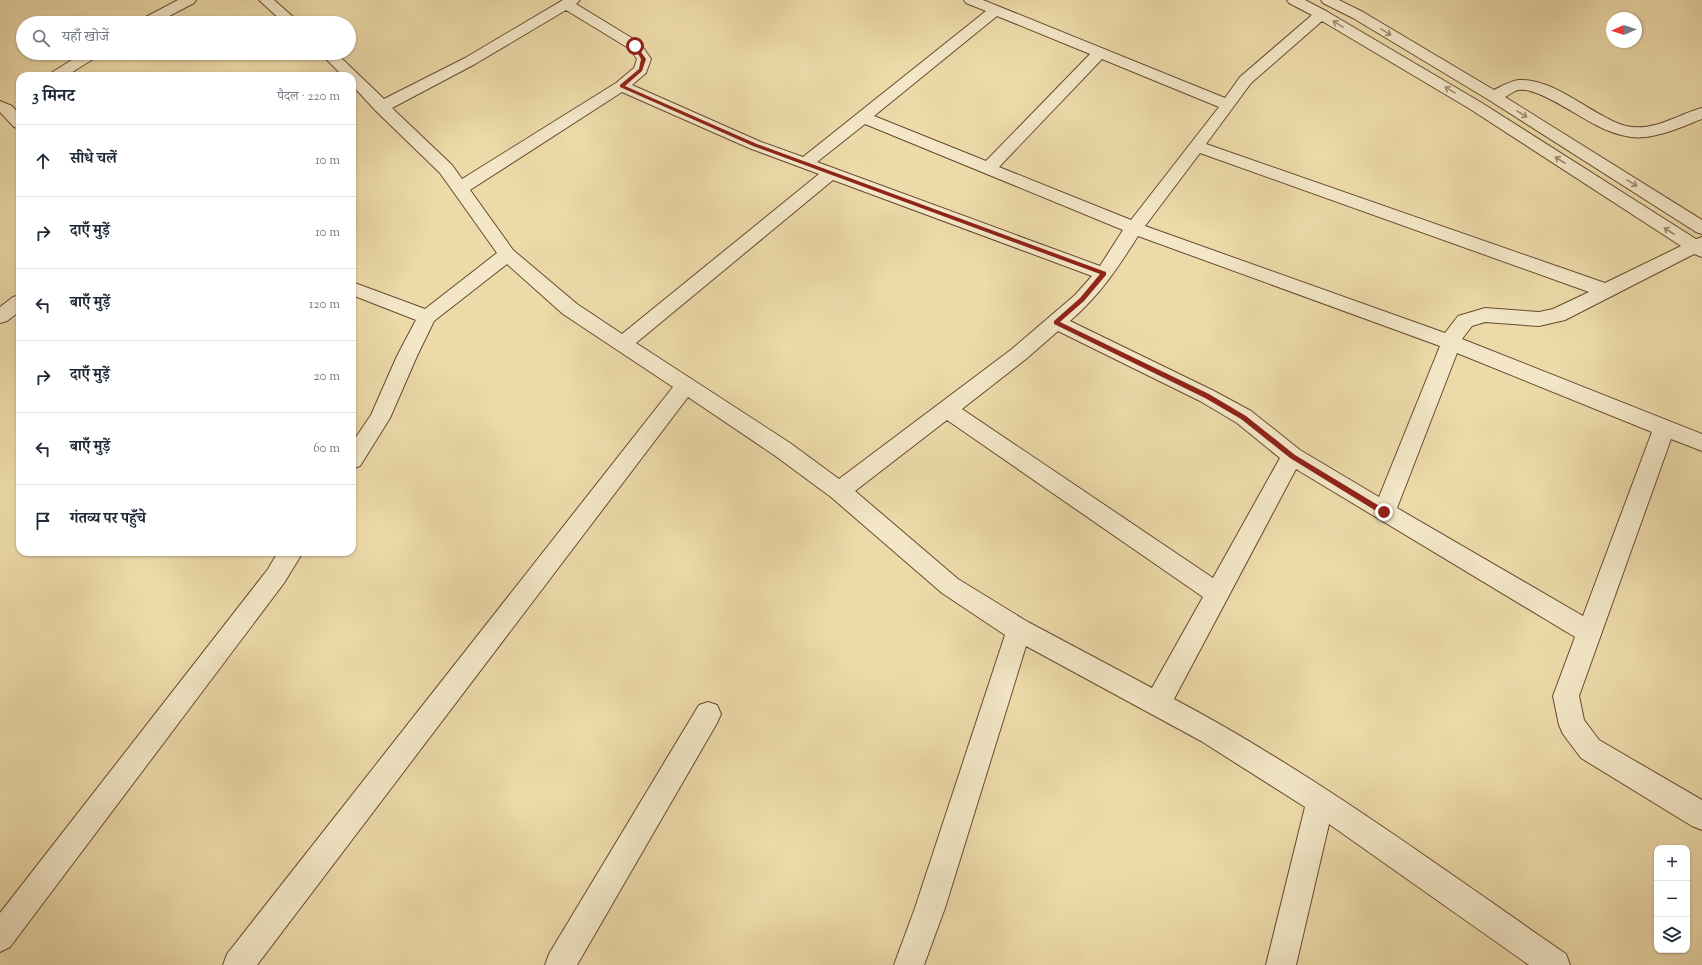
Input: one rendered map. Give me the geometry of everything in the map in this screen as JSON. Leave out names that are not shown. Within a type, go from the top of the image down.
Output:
[{"type":"street","points":[[158,16],[189,0]]},
{"type":"street","points":[[266,0],[285,16]]},
{"type":"street","points":[[971,0],[1228,105]]},
{"type":"street","points":[[1294,0],[1358,15],[1494,97],[1702,228]]},
{"type":"street","points":[[381,107],[470,61],[570,2],[635,46],[644,59],[641,70],[621,86],[460,188]]},
{"type":"street","points":[[839,491],[1019,354],[1082,300],[1104,274],[1134,228],[1228,105],[1245,80],[1324,7]]},
{"type":"street","points":[[1324,7],[1476,106],[1699,247]]},
{"type":"street","points":[[805,164],[996,10]]},
{"type":"street","points":[[988,168],[1100,52]]},
{"type":"street","points":[[62,72],[81,60]]},
{"type":"street","points":[[335,60],[348,72]]},
{"type":"street","points":[[356,80],[381,107],[446,169],[507,254],[570,309],[782,449],[839,491],[950,586],[1019,630],[1210,732],[1320,801],[1555,965]]},
{"type":"street","points":[[1494,97],[1517,85],[1528,85],[1542,90],[1604,124],[1631,132],[1660,128],[1702,113]]},
{"type":"street","points":[[621,86],[755,145],[1104,274]]},
{"type":"street","points":[[16,102],[2,109],[16,121]]},
{"type":"street","points":[[863,117],[1134,228],[1452,343],[1702,444]]},
{"type":"street","points":[[1196,146],[1607,291]]},
{"type":"street","points":[[622,344],[832,173]]},
{"type":"street","points":[[1384,512],[1452,343],[1455,332],[1465,321],[1485,315],[1539,319],[1558,315],[1699,247]]},
{"type":"street","points":[[356,454],[380,418],[407,356],[427,317],[507,254]]},
{"type":"street","points":[[356,290],[427,317]]},
{"type":"street","points":[[0,316],[16,305]]},
{"type":"street","points":[[1056,322],[1207,396],[1244,417],[1292,456],[1384,512],[1589,632]]},
{"type":"street","points":[[238,965],[685,386]]},
{"type":"street","points":[[946,409],[1217,594]]},
{"type":"street","points":[[1664,428],[1566,696],[1572,725],[1590,749],[1702,816]]},
{"type":"street","points":[[1158,703],[1292,456]]},
{"type":"street","points":[[0,937],[276,576],[288,556]]},
{"type":"street","points":[[909,965],[930,908],[1019,630]]},
{"type":"street","points":[[560,965],[708,714]]},
{"type":"street","points":[[1281,965],[1320,801]]},
{"type":"route","points":[[635,46],[644,59],[641,70],[621,86],[700,119],[755,145],[1104,274],[1082,300],[1056,322],[1207,396],[1244,417],[1292,456],[1384,512]]}]
